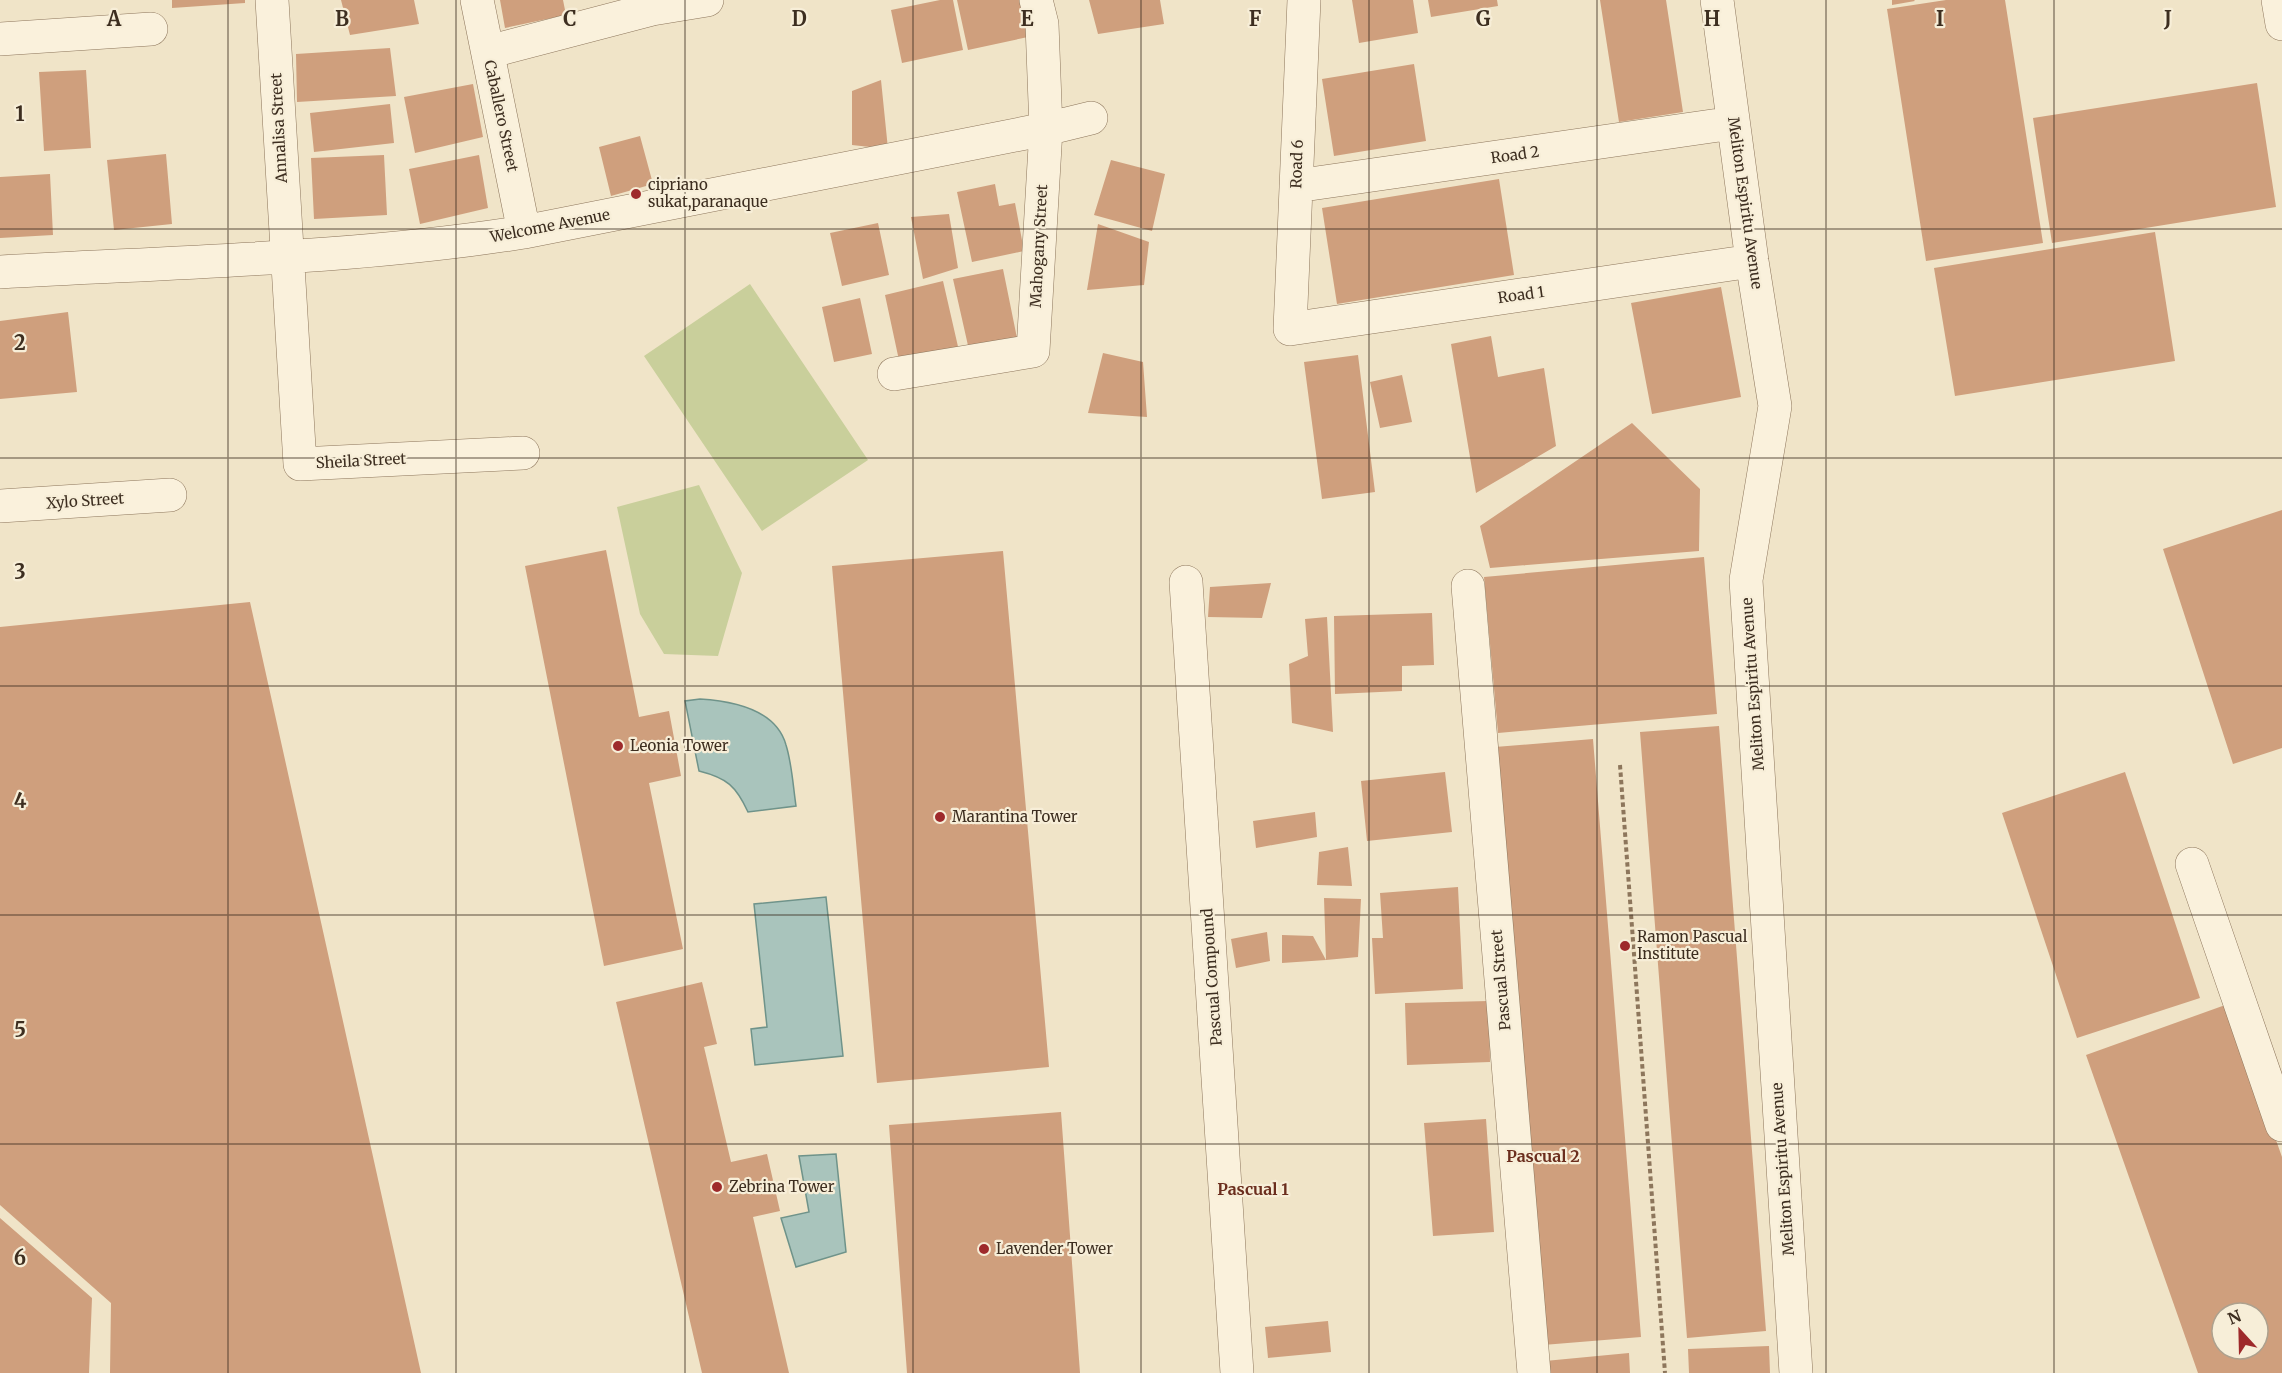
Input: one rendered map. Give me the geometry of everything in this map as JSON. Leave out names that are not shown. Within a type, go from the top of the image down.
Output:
[{"type":"street","name":"Annalisa Street","points":[[272,0],[286,256]]},
{"type":"street","name":"Caballero Street","points":[[477,0],[524,232]]},
{"type":"street","points":[[488,52],[651,5],[707,0]]},
{"type":"street","name":"Mahogany Street","points":[[894,374],[1033,351],[1046,129],[1042,24],[1036,0]]},
{"type":"street","name":"Road 6","points":[[1290,329],[1304,0]]},
{"type":"street","name":"Meliton Espiritu Avenue","points":[[1717,0],[1752,261],[1775,406],[1746,580],[1796,1373]]},
{"type":"street","points":[[2278,0],[2282,24]]},
{"type":"street","points":[[0,39],[151,29]]},
{"type":"street","name":"Welcome Avenue","points":[[0,272],[286,256],[469,241],[1046,129],[1091,118]]},
{"type":"street","name":"Road 2","points":[[1296,186],[1733,123]]},
{"type":"street","name":"Sheila Street","points":[[286,256],[300,464],[523,453]]},
{"type":"street","name":"Road 1","points":[[1290,329],[1752,261]]},
{"type":"street","name":"Xylo Street","points":[[0,506],[171,495]]},
{"type":"street","name":"Pascual Compound","points":[[1186,582],[1237,1373]]},
{"type":"street","name":"Pascual Street","points":[[1468,586],[1534,1373]]},
{"type":"street","points":[[2192,864],[2282,1125]]},
{"type":"path","points":[[1620,765],[1665,1373]]},
{"type":"green space","points":[[750,284],[868,460],[762,531],[644,356]]},
{"type":"green space","points":[[699,485],[742,573],[718,656],[664,654],[640,614],[617,507]]},
{"type":"water","points":[[700,699],[739,705],[763,715],[773,723],[781,733],[788,752],[796,806],[748,812],[730,784],[699,771],[685,701]]},
{"type":"water","points":[[826,897],[843,1056],[755,1065],[751,1029],[767,1027],[754,904]]},
{"type":"water","points":[[836,1154],[846,1252],[796,1267],[781,1218],[809,1212],[799,1156]]},
{"type":"building","points":[[172,0],[245,0],[245,3],[172,8]]},
{"type":"building","points":[[341,0],[414,0],[419,24],[350,35]]},
{"type":"building","points":[[500,0],[563,0],[566,15],[505,28]]},
{"type":"building","points":[[940,0],[953,0],[963,50],[902,63],[891,10]]},
{"type":"building","points":[[957,0],[1021,0],[1028,37],[968,50]]},
{"type":"building","points":[[1089,0],[1160,0],[1164,24],[1098,34]]},
{"type":"building","points":[[1352,0],[1413,0],[1418,33],[1359,43]]},
{"type":"building","points":[[1428,0],[1497,0],[1498,6],[1431,17]]},
{"type":"building","points":[[1600,0],[1666,0],[1683,112],[1619,122]]},
{"type":"building","points":[[1892,0],[1914,0],[1915,1],[1892,5]]},
{"type":"building","points":[[1946,0],[2005,0],[2043,243],[1926,261],[1887,9]]},
{"type":"building","points":[[390,48],[396,96],[297,102],[296,54]]},
{"type":"building","points":[[1414,64],[1426,141],[1334,156],[1322,79]]},
{"type":"building","points":[[86,70],[91,148],[44,151],[39,72]]},
{"type":"building","points":[[881,80],[888,149],[852,145],[852,91]]},
{"type":"building","points":[[2257,83],[2276,207],[2052,243],[2033,118]]},
{"type":"building","points":[[473,84],[483,137],[415,153],[404,97]]},
{"type":"building","points":[[390,104],[394,143],[314,152],[310,113]]},
{"type":"building","points":[[640,136],[653,184],[611,196],[599,147]]},
{"type":"building","points":[[166,154],[172,224],[114,230],[107,160]]},
{"type":"building","points":[[384,155],[387,215],[314,219],[311,158]]},
{"type":"building","points":[[479,155],[488,208],[420,224],[409,169]]},
{"type":"building","points":[[1111,160],[1165,174],[1152,231],[1094,215]]},
{"type":"building","points":[[50,174],[53,235],[0,238],[0,177]]},
{"type":"building","points":[[1499,179],[1514,275],[1337,304],[1322,208]]},
{"type":"building","points":[[995,184],[999,206],[1015,203],[1024,251],[972,262],[957,192]]},
{"type":"building","points":[[949,214],[958,268],[923,279],[911,217]]},
{"type":"building","points":[[878,223],[889,275],[842,286],[830,233]]},
{"type":"building","points":[[1098,224],[1149,242],[1144,285],[1087,290]]},
{"type":"building","points":[[2155,232],[2175,361],[1955,396],[1934,268]]},
{"type":"building","points":[[1003,269],[1018,343],[969,350],[953,279]]},
{"type":"building","points":[[943,281],[959,351],[900,365],[885,295]]},
{"type":"building","points":[[1721,287],[1741,397],[1652,414],[1631,303]]},
{"type":"building","points":[[860,298],[872,354],[834,362],[822,307]]},
{"type":"building","points":[[68,312],[77,392],[0,399],[0,321]]},
{"type":"building","points":[[1491,336],[1498,377],[1544,368],[1556,446],[1476,493],[1451,344]]},
{"type":"building","points":[[1103,353],[1143,362],[1147,417],[1088,413]]},
{"type":"building","points":[[1358,355],[1375,492],[1322,499],[1304,362]]},
{"type":"building","points":[[1402,375],[1412,422],[1380,428],[1370,382]]},
{"type":"building","points":[[1632,423],[1700,489],[1699,551],[1490,568],[1480,526]]},
{"type":"building","points":[[2282,510],[2282,748],[2233,764],[2163,549]]},
{"type":"building","name":"Leonia Tower","points":[[606,550],[639,717],[669,711],[681,776],[649,783],[683,949],[604,966],[525,566]]},
{"type":"building","name":"Marantina Tower","points":[[1003,551],[1049,1067],[877,1083],[832,566]]},
{"type":"building","points":[[1704,557],[1717,714],[1498,733],[1484,577]]},
{"type":"building","points":[[1271,583],[1262,618],[1208,617],[1210,587]]},
{"type":"building","points":[[250,602],[421,1373],[110,1373],[111,1303],[0,1205],[0,627]]},
{"type":"building","points":[[1432,613],[1434,665],[1402,666],[1402,691],[1335,694],[1334,616]]},
{"type":"building","points":[[1327,617],[1333,732],[1292,723],[1289,664],[1308,656],[1305,619]]},
{"type":"building","points":[[1719,726],[1766,1331],[1687,1338],[1640,732]]},
{"type":"building","points":[[1593,739],[1641,1337],[1543,1345],[1495,747]]},
{"type":"building","points":[[1445,772],[1452,832],[1367,841],[1361,781]]},
{"type":"building","points":[[2125,772],[2200,998],[2077,1038],[2002,813]]},
{"type":"building","points":[[1315,812],[1317,837],[1256,848],[1253,821]]},
{"type":"building","points":[[1348,847],[1352,886],[1317,885],[1319,852]]},
{"type":"building","points":[[1458,887],[1463,989],[1375,994],[1372,938],[1383,938],[1380,893]]},
{"type":"building","points":[[1324,898],[1361,899],[1358,957],[1326,960]]},
{"type":"building","points":[[1267,932],[1270,961],[1236,968],[1231,939]]},
{"type":"building","points":[[1282,935],[1313,936],[1326,960],[1282,963]]},
{"type":"building","name":"Zebrina Tower","points":[[702,982],[717,1044],[704,1047],[731,1162],[767,1154],[780,1211],[753,1217],[789,1373],[702,1373],[616,1002]]},
{"type":"building","points":[[1489,1001],[1490,1062],[1407,1065],[1405,1003]]},
{"type":"building","points":[[2228,1004],[2282,1157],[2282,1373],[2198,1373],[2086,1055]]},
{"type":"building","name":"Lavender Tower","points":[[1061,1112],[1080,1373],[907,1373],[889,1125]]},
{"type":"building","points":[[1486,1119],[1494,1232],[1433,1236],[1424,1123]]},
{"type":"building","points":[[0,1218],[92,1298],[89,1373],[0,1373]]},
{"type":"building","points":[[1328,1321],[1331,1352],[1268,1358],[1265,1327]]},
{"type":"building","points":[[1769,1346],[1770,1373],[1689,1373],[1688,1349]]},
{"type":"building","points":[[1629,1353],[1630,1373],[1546,1373],[1545,1361]]},
{"type":"place","name":"cipriano sukat,paranaque","points":[[636,194]]},
{"type":"place","name":"Leonia Tower","points":[[618,746]]},
{"type":"place","name":"Marantina Tower","points":[[940,817]]},
{"type":"place","name":"Ramon Pascual Institute","points":[[1625,946]]},
{"type":"place","name":"Zebrina Tower","points":[[717,1187]]},
{"type":"place","name":"Lavender Tower","points":[[984,1249]]},
{"type":"district","name":"Pascual 2","points":[[1543,1156]]},
{"type":"district","name":"Pascual 1","points":[[1253,1189]]}]
